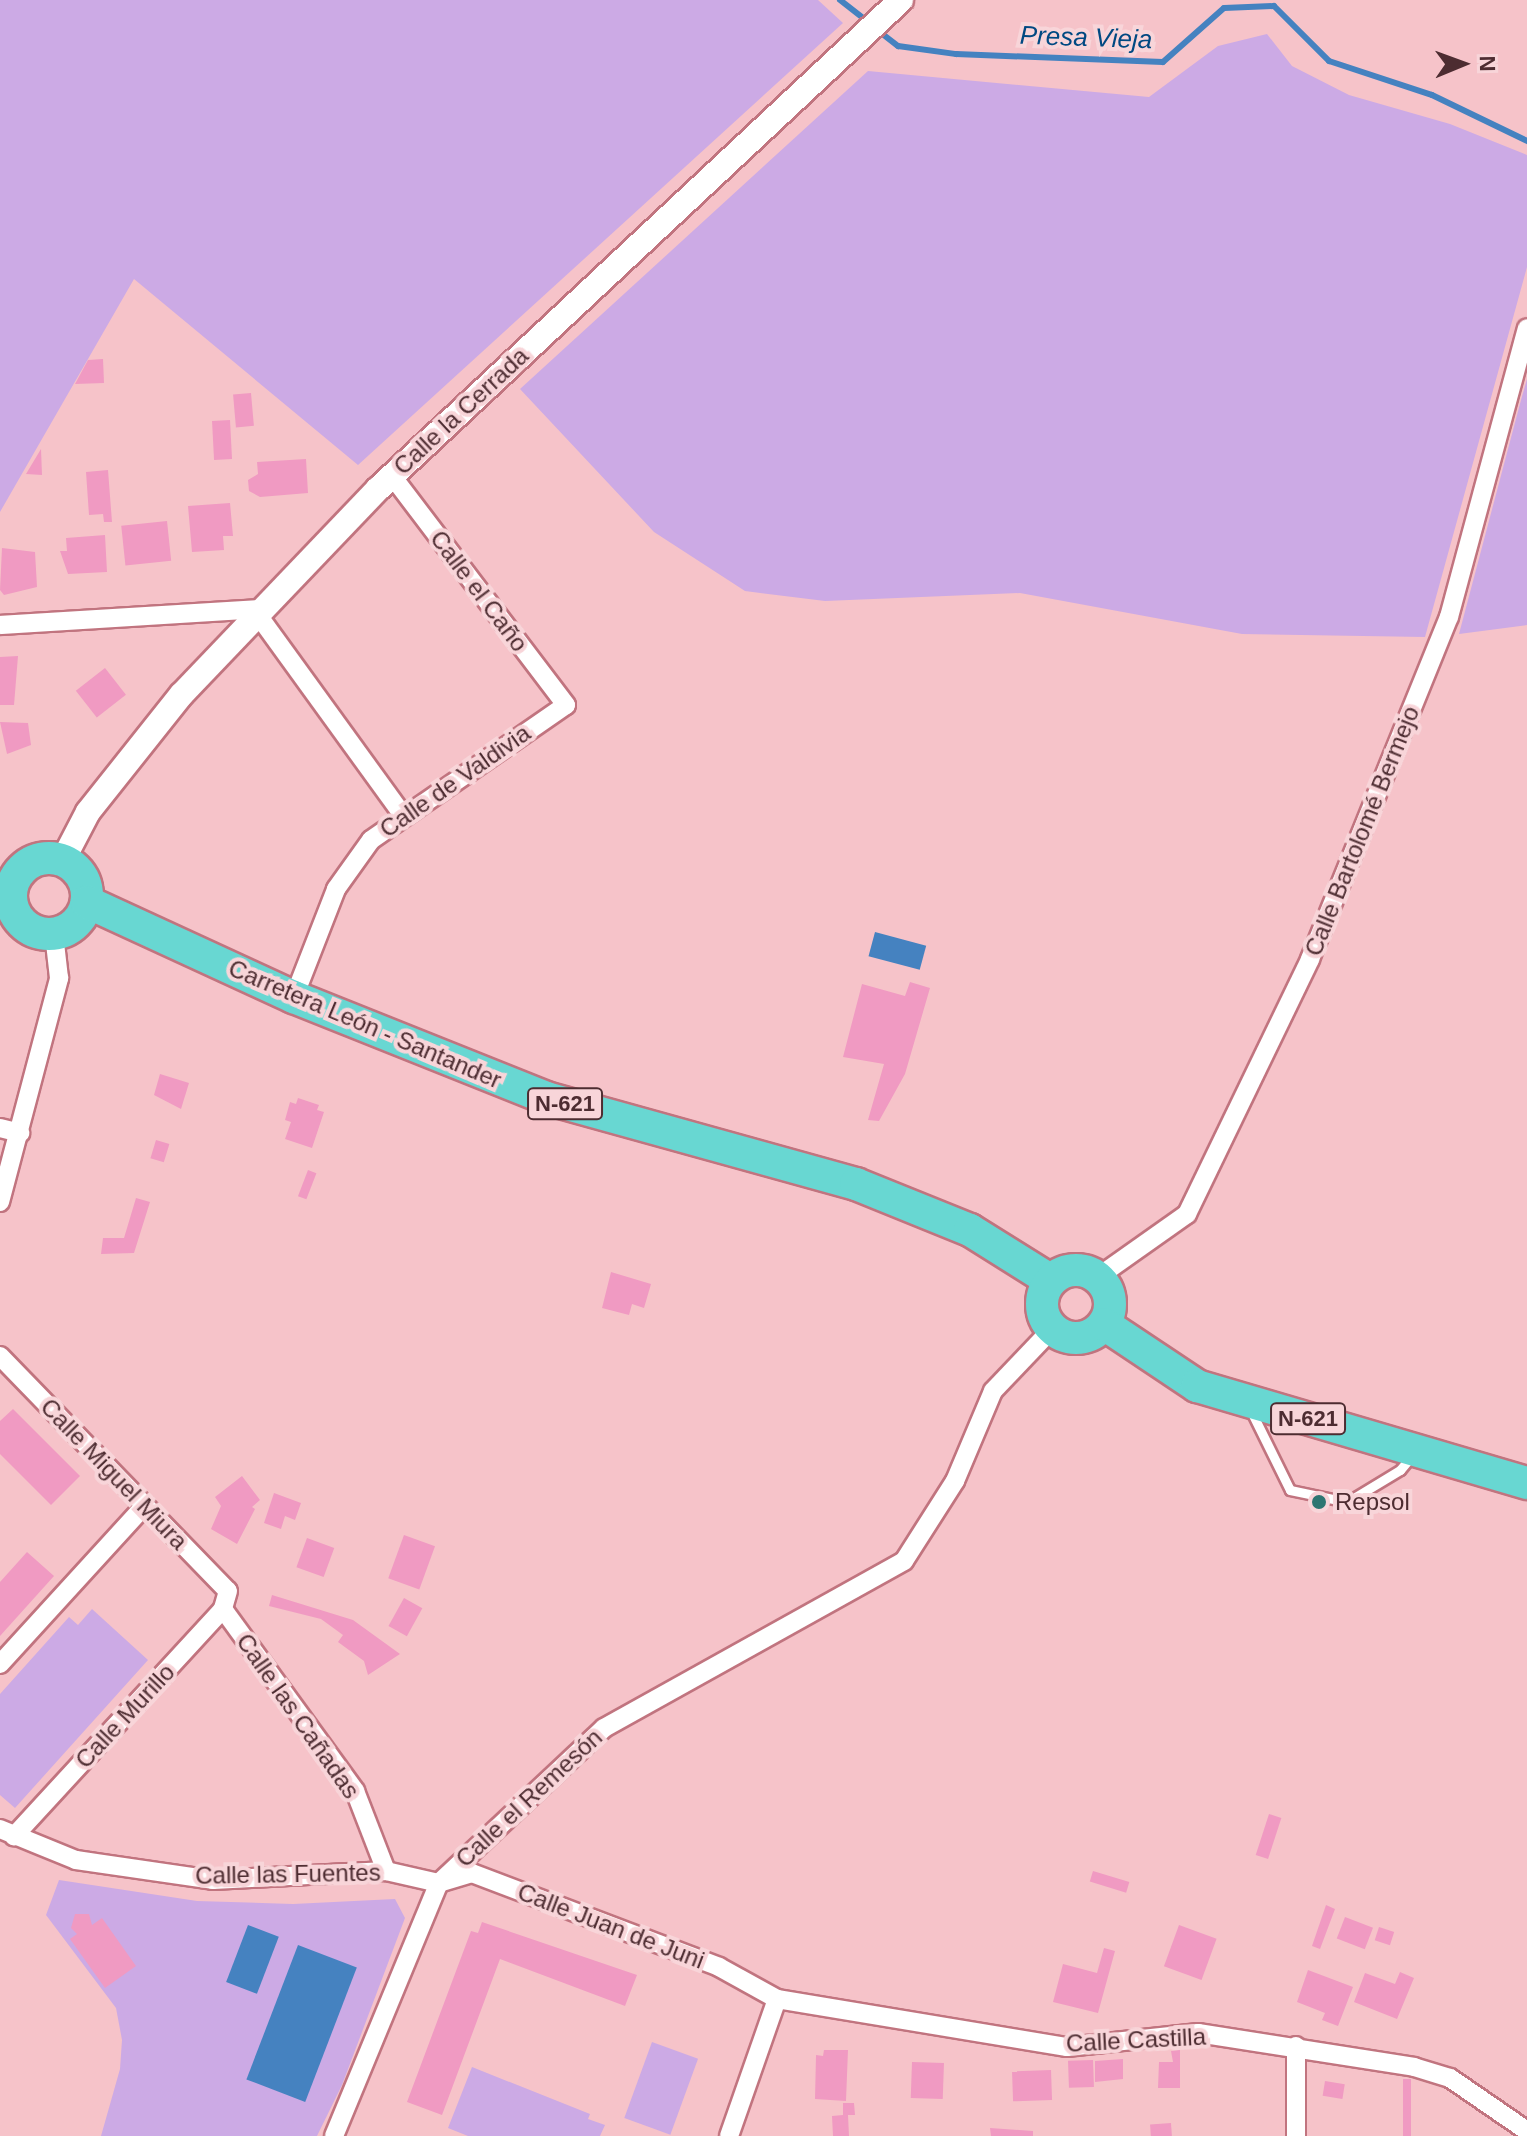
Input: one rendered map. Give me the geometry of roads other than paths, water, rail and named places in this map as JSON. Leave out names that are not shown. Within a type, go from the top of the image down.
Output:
[{"type":"highway","points":[[63,860],[84,880],[87,902],[76,924],[54,934],[30,929],[6,890],[33,861],[63,860]]},
{"type":"highway","name":"Carretera León - Santander","points":[[87,902],[294,997],[546,1098],[856,1184],[970,1230],[1050,1280]]},
{"type":"highway","points":[[1075,1269],[1098,1277],[1110,1297],[1104,1324],[1080,1338],[1052,1329],[1041,1301],[1050,1280],[1075,1269]]},
{"type":"highway","name":"N-621","points":[[1104,1324],[1197,1386],[1527,1483]]},
{"type":"street","name":"Calle la Cerrada","points":[[63,860],[107,787],[182,694],[392,476],[901,0]]},
{"type":"street","name":"Calle Bartolomé Bermejo","points":[[1098,1277],[1187,1214],[1310,959],[1449,617],[1527,328]]},
{"type":"street","name":"Calle el Caño","points":[[392,476],[566,705]]},
{"type":"street","points":[[0,625],[261,612],[402,814]]},
{"type":"street","name":"Calle de Valdivia","points":[[294,997],[336,889],[371,840],[402,814],[566,705]]},
{"type":"street","points":[[0,1202],[59,978],[54,934]]},
{"type":"street","points":[[0,1128],[20,1133]]},
{"type":"street","name":"Calle el Remesón","points":[[334,2136],[439,1883],[604,1728],[904,1561],[955,1481],[993,1391],[1052,1329]]},
{"type":"street","name":"Calle Miguel Miura","points":[[0,1356],[145,1505],[225,1600]]},
{"type":"street","points":[[0,1664],[145,1505]]},
{"type":"street","name":"Calle Murillo","points":[[7,1833],[225,1600]]},
{"type":"street","name":"Calle las Cañadas","points":[[225,1600],[355,1791],[386,1871]]},
{"type":"street","name":"Calle las Fuentes","points":[[7,1833],[76,1860],[213,1880],[386,1871],[439,1883]]},
{"type":"street","name":"Calle Juan de Juni","points":[[439,1883],[472,1873],[719,1967],[777,1999]]},
{"type":"street","points":[[729,2136],[777,1999]]},
{"type":"street","name":"Calle Castilla","points":[[777,1999],[1067,2047],[1198,2033],[1296,2046],[1414,2067],[1450,2078],[1527,2131]]},
{"type":"street","points":[[1296,2046],[1296,2136]]},
{"type":"lane","points":[[1246,1400],[1290,1490],[1347,1502],[1400,1470],[1416,1452]]},
{"type":"water","points":[[875,932],[926,946],[920,970],[869,956]]},
{"type":"water","points":[[248,1925],[279,1937],[257,1994],[226,1982]]},
{"type":"water","points":[[298,1945],[357,1968],[305,2102],[246,2079]]},
{"type":"waterway","name":"Presa Vieja","points":[[840,0],[868,22]]},
{"type":"waterway","name":"Presa Vieja","points":[[876,29],[898,46],[956,54],[1163,62],[1224,8],[1274,6],[1329,61],[1432,95],[1527,141]]},
{"type":"place","name":"Repsol","points":[[1319,1502]]}]
